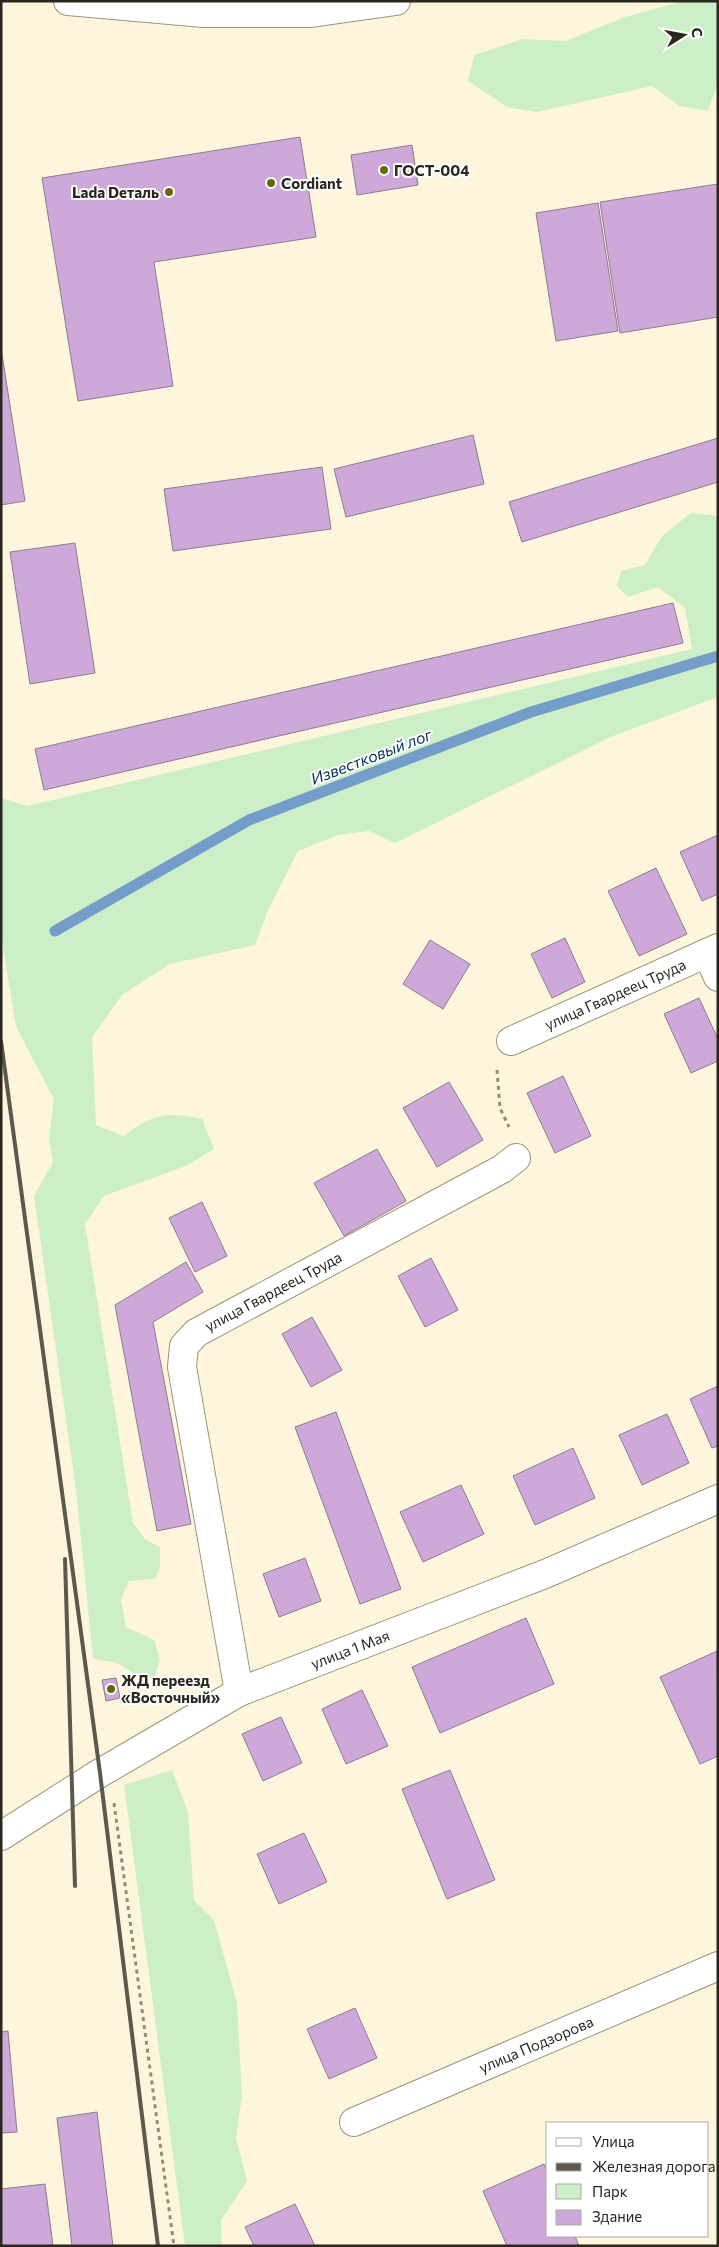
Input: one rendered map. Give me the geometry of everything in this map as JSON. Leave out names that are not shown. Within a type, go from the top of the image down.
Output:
[{"type":"street","points":[[68,1],[204,13],[301,13],[396,1]]},
{"type":"street","points":[[712,950],[718,977]]},
{"type":"street","name":"улица Гвардеец Труда","points":[[511,1041],[712,950]]},
{"type":"street","name":"улица Гвардеец Труда","points":[[239,1692],[182,1367],[184,1346],[196,1333],[502,1169],[516,1158]]},
{"type":"street","name":"улица 1 Мая","points":[[1,1836],[109,1768],[239,1692],[545,1574],[718,1499]]},
{"type":"street","name":"улица Подзорова","points":[[354,2122],[718,1966]]},
{"type":"path","points":[[511,1041],[497,1069],[500,1108],[516,1142],[516,1158]]},
{"type":"path","points":[[109,1768],[174,2246]]},
{"type":"green space","points":[[683,1],[718,1],[718,82],[708,111],[679,106],[652,86],[537,112],[507,107],[468,81],[474,55],[523,39],[565,41],[625,17]]},
{"type":"green space","points":[[691,513],[718,516],[718,697],[613,736],[395,843],[369,831],[338,835],[298,851],[269,908],[255,945],[170,964],[122,995],[92,1037],[96,1125],[123,1136],[143,1123],[160,1116],[178,1115],[202,1119],[214,1149],[188,1165],[104,1196],[85,1224],[133,1523],[145,1539],[160,1547],[160,1567],[155,1579],[129,1581],[121,1599],[126,1627],[154,1640],[160,1659],[155,1676],[145,1680],[117,1663],[93,1659],[76,1490],[34,1196],[53,1162],[49,1138],[54,1099],[16,1027],[1,935],[1,798],[27,806],[692,649],[685,608],[658,587],[628,597],[617,586],[621,571],[645,565],[662,536]]},
{"type":"green space","points":[[172,1770],[188,1812],[194,1900],[214,1920],[237,2003],[242,2096],[236,2138],[247,2181],[221,2220],[222,2246],[185,2246],[124,1785]]},
{"type":"building","points":[[300,137],[316,237],[154,262],[173,386],[78,401],[42,178]]},
{"type":"building","name":"ГОСТ-004","points":[[412,145],[418,185],[357,195],[351,155]]},
{"type":"building","points":[[718,184],[718,317],[620,333],[600,202]]},
{"type":"building","points":[[598,203],[618,331],[556,341],[536,213]]},
{"type":"building","points":[[1,348],[25,501],[1,505]]},
{"type":"building","points":[[473,435],[484,484],[346,517],[334,469]]},
{"type":"building","points":[[718,438],[718,482],[522,542],[509,502]]},
{"type":"building","points":[[322,467],[331,529],[173,551],[164,489]]},
{"type":"building","points":[[75,543],[95,673],[30,684],[10,552]]},
{"type":"building","points":[[673,603],[683,643],[44,790],[35,749]]},
{"type":"building","points":[[718,835],[718,894],[702,901],[680,852]]},
{"type":"building","points":[[656,868],[687,934],[639,956],[608,891]]},
{"type":"building","points":[[565,938],[585,982],[552,998],[531,954]]},
{"type":"building","points":[[430,940],[470,964],[443,1009],[403,984]]},
{"type":"building","points":[[699,998],[718,1039],[718,1061],[691,1073],[664,1014]]},
{"type":"building","points":[[563,1076],[591,1136],[555,1153],[527,1093]]},
{"type":"building","points":[[449,1082],[483,1140],[437,1167],[403,1108]]},
{"type":"building","points":[[377,1149],[406,1201],[344,1236],[314,1183]]},
{"type":"building","points":[[202,1202],[227,1256],[195,1272],[169,1218]]},
{"type":"building","points":[[431,1258],[458,1310],[425,1327],[398,1276]]},
{"type":"building","points":[[186,1262],[203,1292],[153,1322],[191,1524],[157,1531],[115,1305]]},
{"type":"building","points":[[312,1317],[342,1370],[311,1387],[282,1334]]},
{"type":"building","points":[[718,1386],[718,1446],[712,1448],[690,1399]]},
{"type":"building","points":[[336,1412],[401,1589],[360,1604],[295,1427]]},
{"type":"building","points":[[667,1414],[689,1463],[642,1485],[619,1435]]},
{"type":"building","points":[[573,1448],[595,1498],[535,1525],[513,1476]]},
{"type":"building","points":[[461,1485],[484,1534],[423,1562],[400,1512]]},
{"type":"building","points":[[305,1558],[321,1601],[279,1617],[263,1574]]},
{"type":"building","points":[[526,1618],[554,1684],[440,1733],[412,1667]]},
{"type":"building","points":[[717,1651],[718,1756],[700,1764],[660,1677]]},
{"type":"building","name":"ЖД переезд «Восточный»","points":[[116,1678],[120,1698],[106,1701],[102,1680]]},
{"type":"building","points":[[362,1690],[388,1746],[346,1764],[322,1709]]},
{"type":"building","points":[[281,1717],[302,1763],[263,1781],[242,1734]]},
{"type":"building","points":[[450,1770],[495,1880],[447,1899],[402,1789]]},
{"type":"building","points":[[304,1833],[327,1882],[279,1904],[257,1854]]},
{"type":"building","points":[[355,2008],[377,2058],[329,2079],[307,2029]]},
{"type":"building","points":[[8,2031],[17,2132],[1,2133],[1,2032]]},
{"type":"building","points":[[97,2112],[113,2246],[72,2246],[57,2118]]},
{"type":"building","points":[[544,2164],[546,2168],[546,2237],[575,2237],[579,2246],[507,2246],[483,2191]]},
{"type":"building","points":[[45,2184],[53,2246],[1,2246],[1,2189]]},
{"type":"building","points":[[295,2204],[315,2246],[254,2246],[245,2227]]},
{"type":"waterway","name":"Известковый лог","points":[[55,931],[249,820],[531,712],[718,656]]},
{"type":"railway","points":[[1,1041],[100,1773],[158,2246]]},
{"type":"railway","points":[[65,1559],[75,1886]]},
{"type":"place","name":"ГОСТ-004","points":[[384,170]]},
{"type":"place","name":"Cordiant","points":[[271,183]]},
{"type":"place","name":"Lada Dеталь","points":[[169,192]]},
{"type":"place","name":"ЖД переезд «Восточный»","points":[[111,1689]]}]
